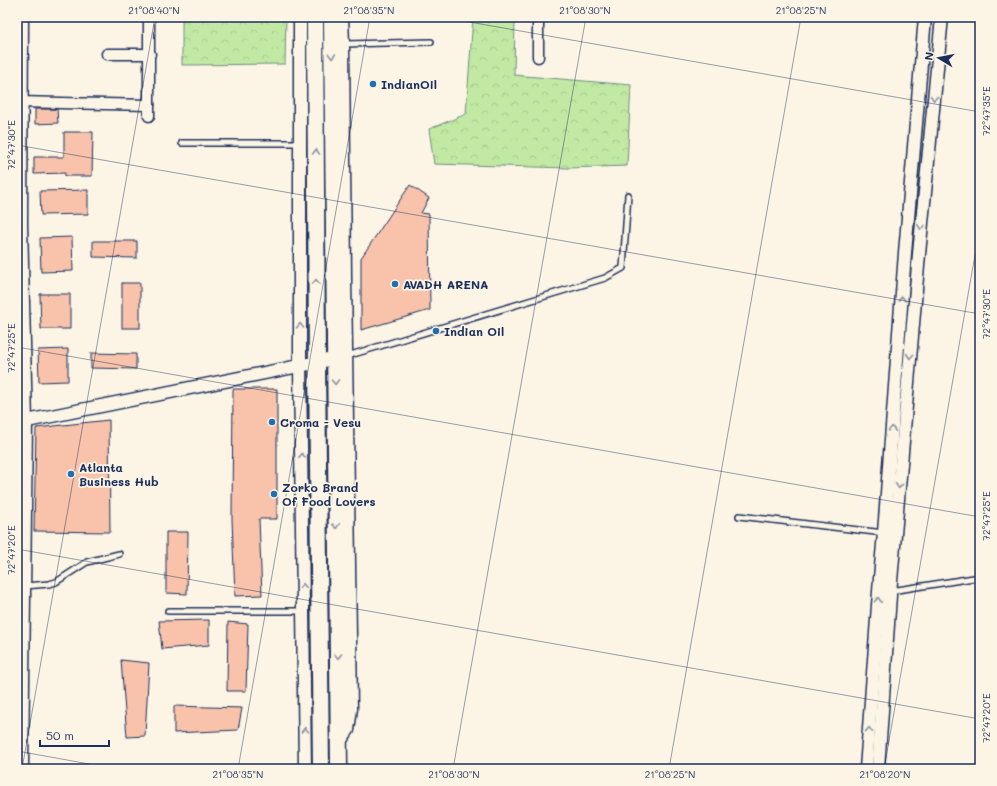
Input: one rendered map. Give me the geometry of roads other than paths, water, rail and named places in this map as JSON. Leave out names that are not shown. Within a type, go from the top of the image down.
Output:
[{"type":"main road","points":[[315,17],[321,769]]},
{"type":"main road","points":[[332,17],[340,357],[339,769]]},
{"type":"street","points":[[22,17],[19,88],[19,224],[24,586],[22,769]]},
{"type":"street","points":[[150,17],[150,116]]},
{"type":"street","points":[[300,17],[300,365],[305,769]]},
{"type":"street","points":[[22,423],[340,357],[344,44],[342,17]]},
{"type":"street","points":[[538,17],[538,57]]},
{"type":"street","points":[[866,769],[905,253],[925,17]]},
{"type":"street","points":[[878,769],[890,591],[919,254],[942,17]]},
{"type":"street","points":[[107,54],[150,54]]},
{"type":"street","points":[[20,102],[150,104]]},
{"type":"lane","points":[[344,44],[431,42]]},
{"type":"lane","points":[[182,143],[300,143]]},
{"type":"lane","points":[[340,357],[605,278],[623,268],[628,195]]},
{"type":"lane","points":[[740,516],[884,533]]},
{"type":"lane","points":[[24,586],[56,582],[87,562],[119,554]]},
{"type":"lane","points":[[890,591],[980,577]]},
{"type":"lane","points":[[168,611],[304,611]]},
{"type":"place","name":"IndianOil","points":[[373,84]]},
{"type":"place","name":"AVADH ARENA","points":[[395,284]]},
{"type":"place","name":"Indian Oil","points":[[436,331]]},
{"type":"place","name":"Croma - Vesu","points":[[272,422]]},
{"type":"place","name":"Atlanta Business Hub","points":[[71,474]]},
{"type":"place","name":"Zorko Brand Of Food Lovers","points":[[274,494]]}]
